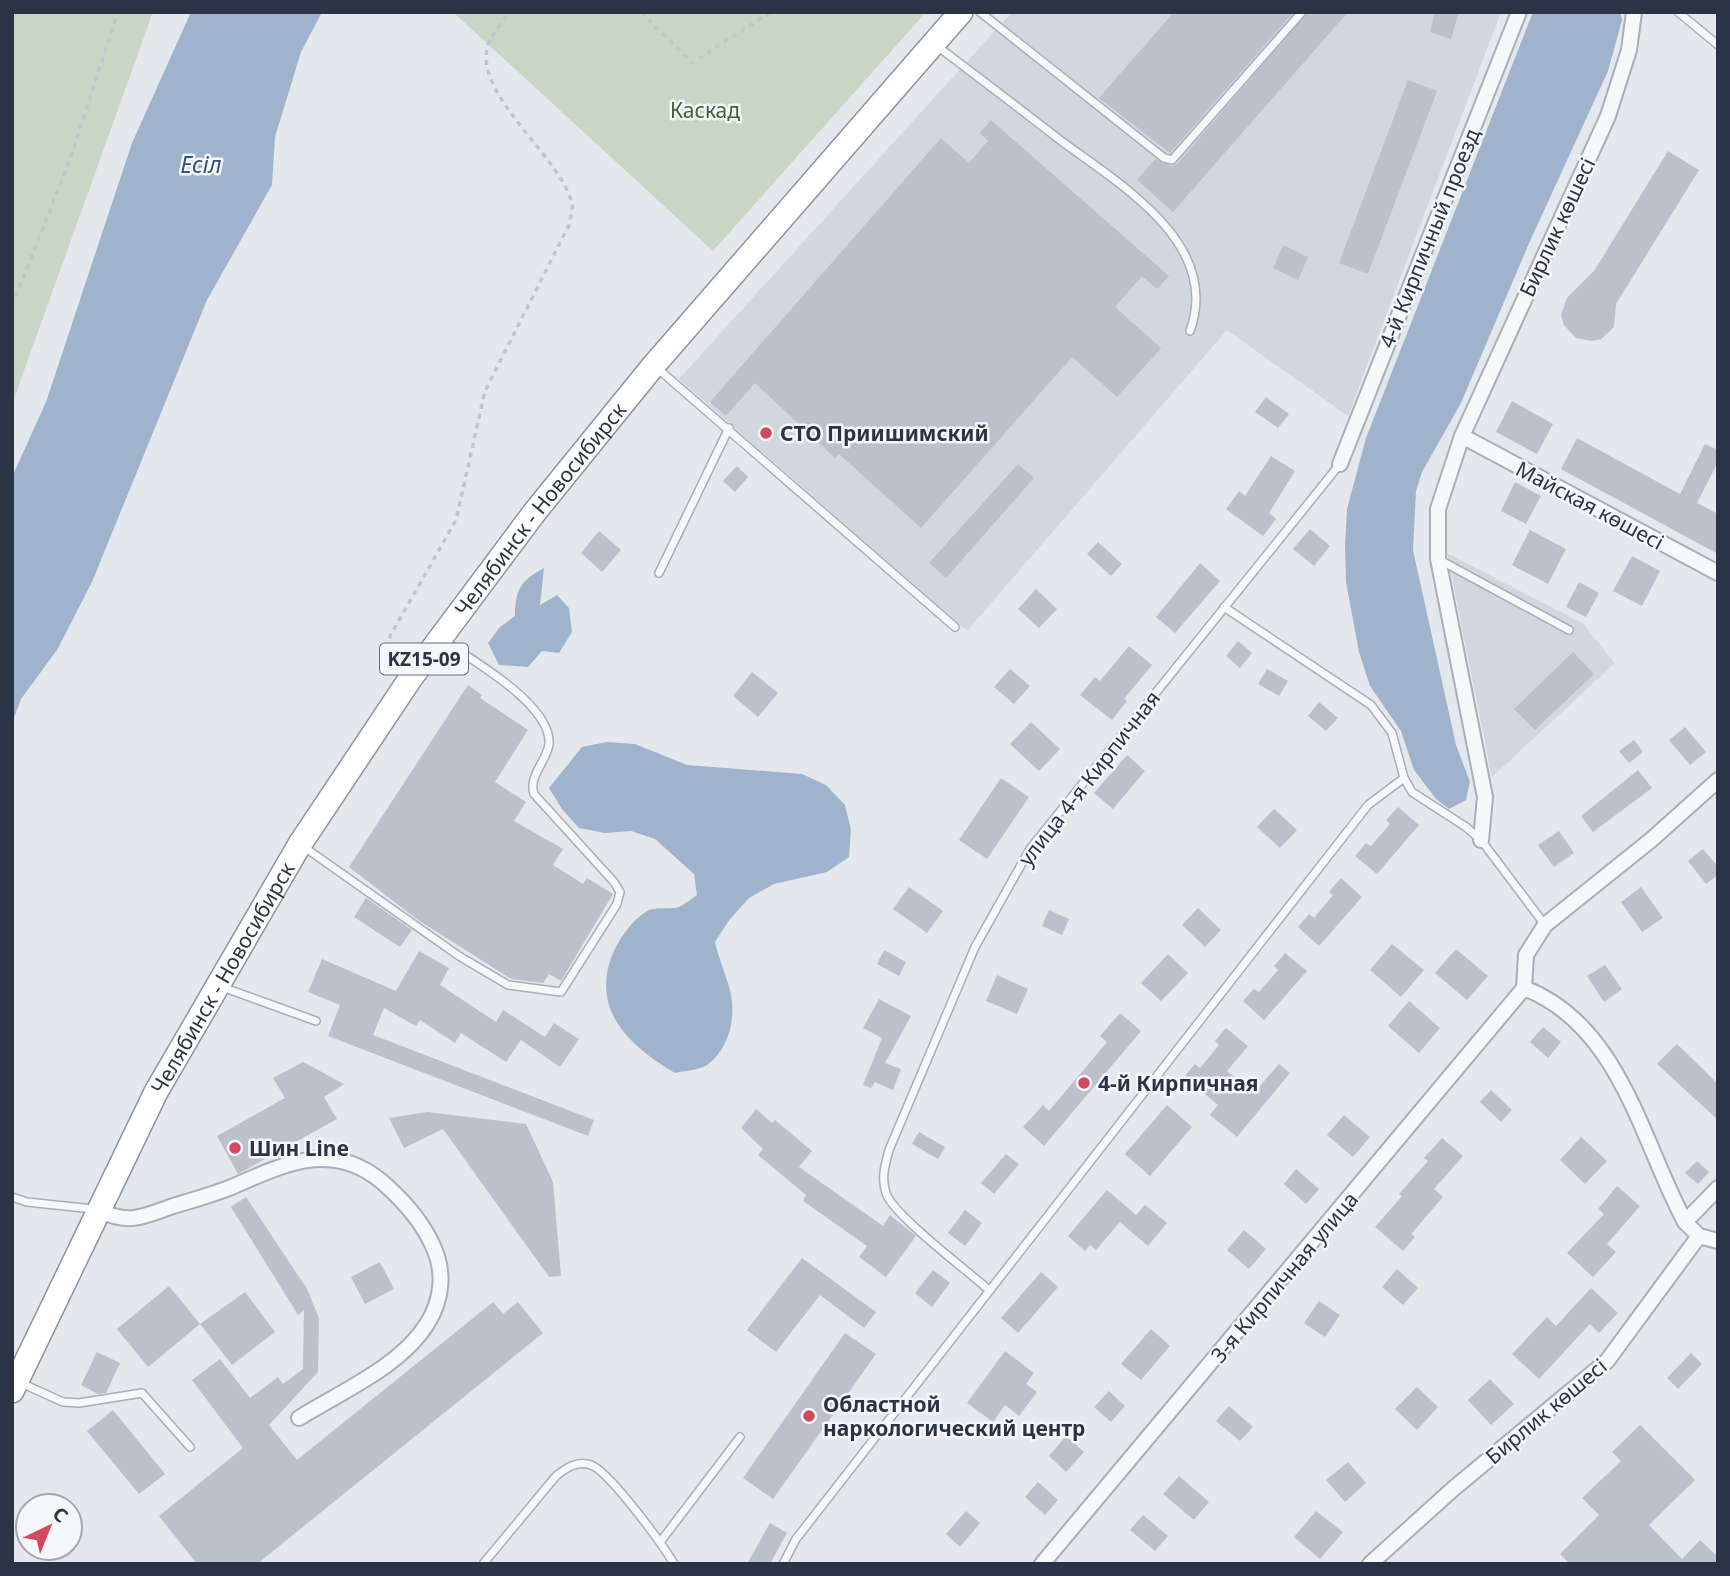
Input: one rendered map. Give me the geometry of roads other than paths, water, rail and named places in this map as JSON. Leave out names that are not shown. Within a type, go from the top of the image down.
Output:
[{"type":"highway","name":"Челябинск - Новосибирск","points":[[15,1386],[156,1093],[300,844],[410,679],[534,513],[654,365],[961,12]]},
{"type":"street","name":"4-й Кирпичный проезд","points":[[1339,464],[1519,12]]},
{"type":"street","name":"Бирлик көшесі","points":[[1481,840],[1485,797],[1437,558],[1438,509],[1462,436],[1608,116],[1629,50],[1634,12]]},
{"type":"street","name":"Майская көшесі","points":[[1462,436],[1718,573]]},
{"type":"street","points":[[1718,780],[1651,840],[1545,925],[1526,955],[1524,988],[1562,1006],[1594,1040],[1618,1076],[1685,1222],[1699,1236],[1718,1241]]},
{"type":"street","name":"3-я Кирпичная улица","points":[[1042,1564],[1524,988]]},
{"type":"street","points":[[98,1210],[116,1219],[140,1218],[231,1187],[274,1167],[296,1161],[328,1158],[358,1165],[381,1179],[406,1203],[425,1230],[439,1257],[439,1306],[423,1331],[394,1359],[299,1418]]},
{"type":"street","points":[[1685,1222],[1718,1188]]},
{"type":"street","name":"Бирлик көшесі","points":[[1370,1564],[1453,1489],[1607,1361],[1699,1236]]},
{"type":"lane","points":[[980,12],[1164,158],[1172,160],[1302,12]]},
{"type":"lane","points":[[1678,12],[1718,44]]},
{"type":"lane","points":[[933,43],[1133,194],[1168,230],[1194,278],[1196,313],[1190,331]]},
{"type":"lane","points":[[654,365],[955,627]]},
{"type":"lane","points":[[659,573],[729,428]]},
{"type":"lane","name":"улица 4-я Кирпичная","points":[[989,1290],[899,1212],[886,1196],[883,1176],[889,1150],[975,947],[1030,849],[1339,464]]},
{"type":"lane","points":[[1437,558],[1569,630]]},
{"type":"lane","points":[[1224,607],[1370,705],[1392,733],[1404,778],[1412,792],[1466,827],[1481,840],[1545,925]]},
{"type":"lane","points":[[300,844],[459,956],[508,985],[561,992],[617,904],[620,892],[534,794],[532,784],[549,744],[544,727],[531,705],[519,692],[440,638]]},
{"type":"lane","points":[[783,1564],[796,1539],[1368,805],[1404,778]]},
{"type":"lane","points":[[218,985],[316,1021]]},
{"type":"lane","points":[[12,1197],[27,1202],[98,1210]]},
{"type":"lane","points":[[15,1386],[63,1402],[79,1403],[142,1393],[190,1447]]},
{"type":"lane","points":[[661,1541],[740,1437]]},
{"type":"lane","points":[[483,1564],[556,1476],[583,1463],[599,1469],[661,1541],[674,1564]]},
{"type":"water","name":"Есіл","points":[[191,12],[322,12],[301,52],[275,137],[272,185],[207,300],[92,582],[57,650],[21,699],[12,723],[12,477],[46,402],[132,143]]},
{"type":"water","points":[[1533,12],[1620,12],[1622,20],[1608,71],[1530,241],[1461,403],[1422,472],[1416,491],[1413,550],[1456,745],[1470,782],[1466,800],[1449,809],[1436,799],[1414,770],[1401,731],[1370,686],[1359,652],[1346,582],[1347,509],[1366,438]]},
{"type":"water","points":[[544,568],[540,605],[557,595],[569,608],[572,632],[559,653],[542,651],[528,667],[499,665],[488,643],[500,627],[515,616],[516,599],[521,587]]},
{"type":"water","points":[[607,742],[635,744],[687,765],[802,774],[826,785],[845,805],[851,830],[849,857],[827,872],[774,884],[749,898],[730,919],[715,942],[731,995],[731,1024],[720,1051],[707,1065],[700,1068],[675,1073],[659,1063],[630,1039],[611,1011],[606,977],[617,944],[647,911],[679,907],[697,895],[694,874],[655,839],[631,831],[605,833],[579,828],[562,809],[549,788],[582,747]]},
{"type":"place","name":"СТО Приишимский","points":[[766,433]]},
{"type":"place","name":"4-й Кирпичная","points":[[1084,1083]]},
{"type":"place","name":"Шин Line","points":[[235,1148]]},
{"type":"place","name":"Областной наркологический центр","points":[[809,1416]]},
{"type":"park label","name":"Каскад","points":[[705,110]]}]
